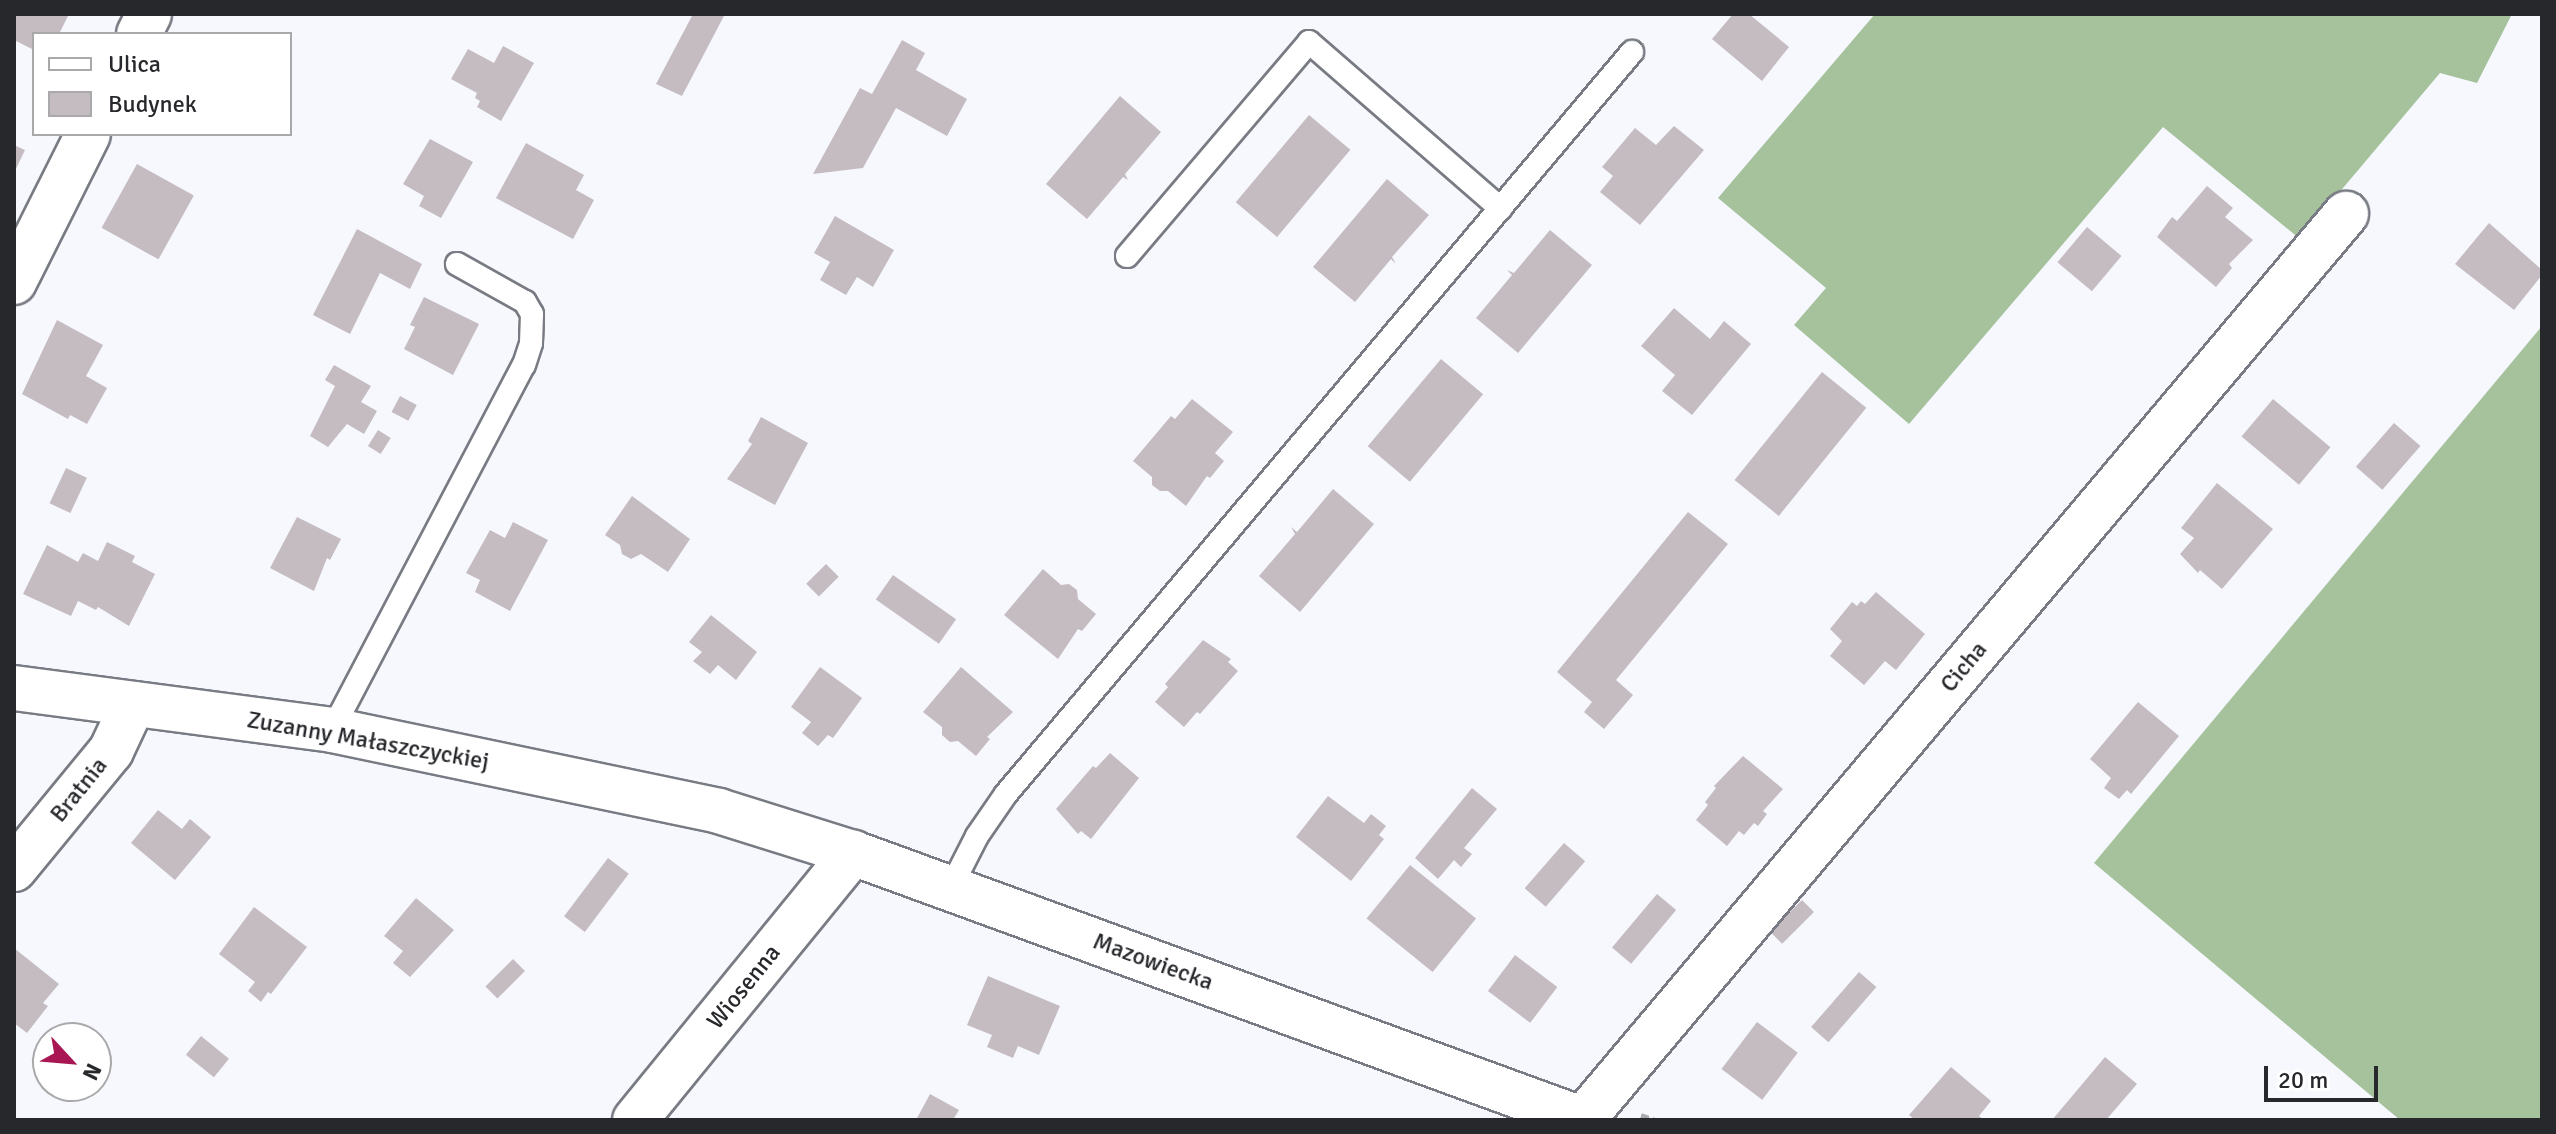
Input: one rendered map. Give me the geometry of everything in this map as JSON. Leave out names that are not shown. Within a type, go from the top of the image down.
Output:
[{"type":"street","points":[[140,32],[149,14]]},
{"type":"street","points":[[14,282],[87,136]]},
{"type":"street","name":"Cicha","points":[[1584,1120],[2346,214]]},
{"type":"street","name":"Zuzanny Małaszczyckiej","points":[[14,688],[332,730],[719,811]]},
{"type":"street","name":"Bratnia","points":[[14,869],[111,751],[133,704]]},
{"type":"street","name":"Mazowiecka","points":[[719,811],[853,853],[1584,1120]]},
{"type":"street","name":"Wiosenna","points":[[635,1120],[853,853]]},
{"type":"lane","points":[[1127,256],[1309,42],[1501,209]]},
{"type":"lane","points":[[950,889],[977,836],[1006,794],[1632,52]]},
{"type":"lane","points":[[332,730],[524,365],[531,343],[532,314],[525,302],[457,264]]},
{"type":"green space","points":[[1875,14],[2512,14],[2477,83],[2440,73],[2300,239],[2163,127],[1909,424],[1794,325],[1826,288],[1718,198]]},
{"type":"green space","points":[[2542,326],[2542,1120],[2400,1120],[2094,863]]},
{"type":"building","points":[[14,14],[69,14],[60,32],[32,32],[32,49],[14,40]]},
{"type":"building","points":[[693,14],[725,14],[682,96],[656,84]]},
{"type":"building","points":[[1733,14],[1749,14],[1789,47],[1762,81],[1712,39]]},
{"type":"building","points":[[902,40],[925,53],[916,70],[967,99],[947,136],[896,108],[863,168],[813,174],[860,88],[872,94]]},
{"type":"building","points":[[503,46],[534,63],[501,121],[477,107],[480,101],[475,98],[477,93],[451,79],[468,49],[494,63]]},
{"type":"building","points":[[1120,96],[1161,132],[1125,174],[1128,180],[1123,177],[1087,219],[1046,184]]},
{"type":"building","points":[[1309,115],[1350,150],[1277,237],[1236,202]]},
{"type":"building","points":[[1674,126],[1704,150],[1640,225],[1600,192],[1613,176],[1602,167],[1635,128],[1656,145]]},
{"type":"building","points":[[430,139],[473,162],[441,218],[419,206],[424,196],[403,184]]},
{"type":"building","points":[[526,143],[584,175],[576,190],[594,200],[573,239],[496,198]]},
{"type":"building","points":[[14,145],[25,150],[14,173]]},
{"type":"building","points":[[137,164],[194,196],[158,259],[102,228]]},
{"type":"building","points":[[1387,179],[1429,215],[1392,257],[1396,264],[1391,259],[1355,302],[1313,267]]},
{"type":"building","points":[[2207,186],[2233,208],[2225,217],[2253,240],[2229,264],[2232,268],[2216,287],[2157,237],[2172,217],[2177,221]]},
{"type":"building","points":[[835,216],[894,250],[873,287],[857,277],[846,295],[820,280],[830,262],[814,253]]},
{"type":"building","points":[[2489,223],[2542,270],[2542,275],[2514,310],[2455,264]]},
{"type":"building","points":[[2087,227],[2121,256],[2092,291],[2057,262]]},
{"type":"building","points":[[357,229],[422,264],[410,289],[380,273],[350,334],[313,315]]},
{"type":"building","points":[[1550,230],[1592,265],[1518,353],[1476,318],[1512,275],[1507,270],[1514,273]]},
{"type":"building","points":[[424,297],[479,324],[453,375],[404,349],[415,327],[410,325]]},
{"type":"building","points":[[1674,308],[1710,339],[1724,321],[1751,344],[1692,415],[1662,391],[1675,375],[1641,346]]},
{"type":"building","points":[[57,320],[103,345],[86,376],[107,388],[87,424],[70,415],[68,419],[22,394]]},
{"type":"building","points":[[1441,359],[1483,394],[1410,482],[1368,446]]},
{"type":"building","points":[[334,365],[371,386],[361,402],[377,411],[364,434],[347,424],[328,447],[310,436],[335,386],[325,380]]},
{"type":"building","points":[[1822,372],[1866,408],[1779,516],[1735,480]]},
{"type":"building","points":[[400,396],[417,405],[408,421],[392,412]]},
{"type":"building","points":[[1192,399],[1233,432],[1215,453],[1224,461],[1210,478],[1207,476],[1186,506],[1168,491],[1160,491],[1152,485],[1152,477],[1133,461],[1171,416],[1175,419]]},
{"type":"building","points":[[2273,399],[2330,447],[2299,485],[2242,437]]},
{"type":"building","points":[[761,417],[808,443],[775,505],[727,479],[752,444],[748,441]]},
{"type":"building","points":[[2394,423],[2420,446],[2382,490],[2356,467]]},
{"type":"building","points":[[378,430],[391,438],[381,454],[368,446]]},
{"type":"building","points":[[66,468],[87,478],[70,513],[50,503]]},
{"type":"building","points":[[2217,483],[2273,529],[2222,589],[2200,570],[2198,573],[2180,554],[2194,538],[2181,528]]},
{"type":"building","points":[[1333,489],[1374,524],[1300,612],[1259,576],[1295,534],[1291,527],[1297,532]]},
{"type":"building","points":[[632,496],[690,539],[668,572],[641,554],[631,559],[622,554],[620,545],[605,535]]},
{"type":"building","points":[[1688,512],[1728,544],[1616,680],[1633,695],[1604,729],[1584,712],[1592,702],[1557,672]]},
{"type":"building","points":[[297,517],[341,539],[330,560],[327,558],[314,591],[270,568]]},
{"type":"building","points":[[513,522],[548,540],[510,611],[475,592],[480,580],[466,573],[490,530],[505,538]]},
{"type":"building","points":[[107,542],[135,556],[132,562],[155,574],[129,626],[98,607],[96,610],[78,601],[71,616],[23,594],[47,545],[78,562],[83,553],[98,561]]},
{"type":"building","points":[[826,564],[839,577],[819,597],[806,584]]},
{"type":"building","points":[[1043,569],[1061,585],[1069,584],[1077,590],[1078,599],[1096,614],[1082,631],[1078,629],[1058,659],[1004,615]]},
{"type":"building","points":[[893,575],[956,619],[939,644],[876,600]]},
{"type":"building","points":[[1876,592],[1925,634],[1896,670],[1885,661],[1864,685],[1830,656],[1842,641],[1830,629],[1852,602],[1857,606],[1861,601],[1865,604]]},
{"type":"building","points":[[711,615],[757,652],[736,680],[718,665],[710,674],[693,661],[702,652],[689,642]]},
{"type":"building","points":[[1203,640],[1231,659],[1228,662],[1238,671],[1200,714],[1197,712],[1184,727],[1155,702],[1168,687],[1165,684]]},
{"type":"building","points":[[820,667],[862,698],[833,738],[828,735],[818,746],[802,733],[811,722],[791,707]]},
{"type":"building","points":[[961,667],[1013,712],[987,737],[990,739],[976,756],[958,741],[950,742],[942,735],[942,727],[923,712]]},
{"type":"building","points":[[2138,702],[2179,736],[2131,794],[2127,790],[2119,799],[2104,788],[2111,778],[2090,759]]},
{"type":"building","points":[[1110,753],[1139,778],[1091,839],[1081,831],[1078,834],[1056,809],[1093,766],[1096,768]]},
{"type":"building","points":[[1743,756],[1783,789],[1763,811],[1767,814],[1758,826],[1754,823],[1744,835],[1739,831],[1727,846],[1696,820],[1708,805],[1705,802],[1716,788],[1714,786]]},
{"type":"building","points":[[1472,788],[1497,809],[1464,848],[1472,854],[1461,867],[1454,860],[1438,879],[1415,858]]},
{"type":"building","points":[[1328,796],[1364,823],[1371,814],[1386,826],[1379,835],[1384,839],[1351,881],[1296,837]]},
{"type":"building","points":[[158,810],[182,829],[190,819],[211,837],[175,880],[131,843]]},
{"type":"building","points":[[1564,843],[1585,861],[1546,907],[1525,888]]},
{"type":"building","points":[[608,858],[629,874],[585,932],[564,916]]},
{"type":"building","points":[[1410,865],[1476,918],[1433,972],[1367,919]]},
{"type":"building","points":[[1657,894],[1676,910],[1631,964],[1612,948]]},
{"type":"building","points":[[416,898],[454,930],[410,977],[393,963],[403,951],[384,936]]},
{"type":"building","points":[[1802,900],[1814,912],[1782,944],[1770,932]]},
{"type":"building","points":[[254,907],[307,947],[271,994],[268,992],[261,1002],[248,991],[255,982],[219,954]]},
{"type":"building","points":[[14,948],[59,984],[43,1003],[48,1006],[36,1022],[32,1022],[27,1033],[14,1023]]},
{"type":"building","points":[[1515,955],[1557,987],[1530,1023],[1488,991]]},
{"type":"building","points":[[513,959],[525,971],[497,999],[485,987]]},
{"type":"building","points":[[1859,972],[1876,987],[1828,1042],[1811,1027]]},
{"type":"building","points":[[988,976],[1060,1006],[1039,1055],[1018,1046],[1013,1058],[987,1047],[992,1035],[967,1025]]},
{"type":"building","points":[[1757,1022],[1798,1053],[1762,1100],[1721,1069]]},
{"type":"building","points":[[201,1036],[229,1059],[214,1077],[186,1055]]},
{"type":"building","points":[[2105,1057],[2137,1084],[2106,1120],[2052,1120]]},
{"type":"building","points":[[1951,1067],[1991,1101],[1979,1116],[1984,1120],[1915,1120],[1909,1115]]},
{"type":"building","points":[[930,1094],[959,1110],[953,1120],[916,1120]]}]
